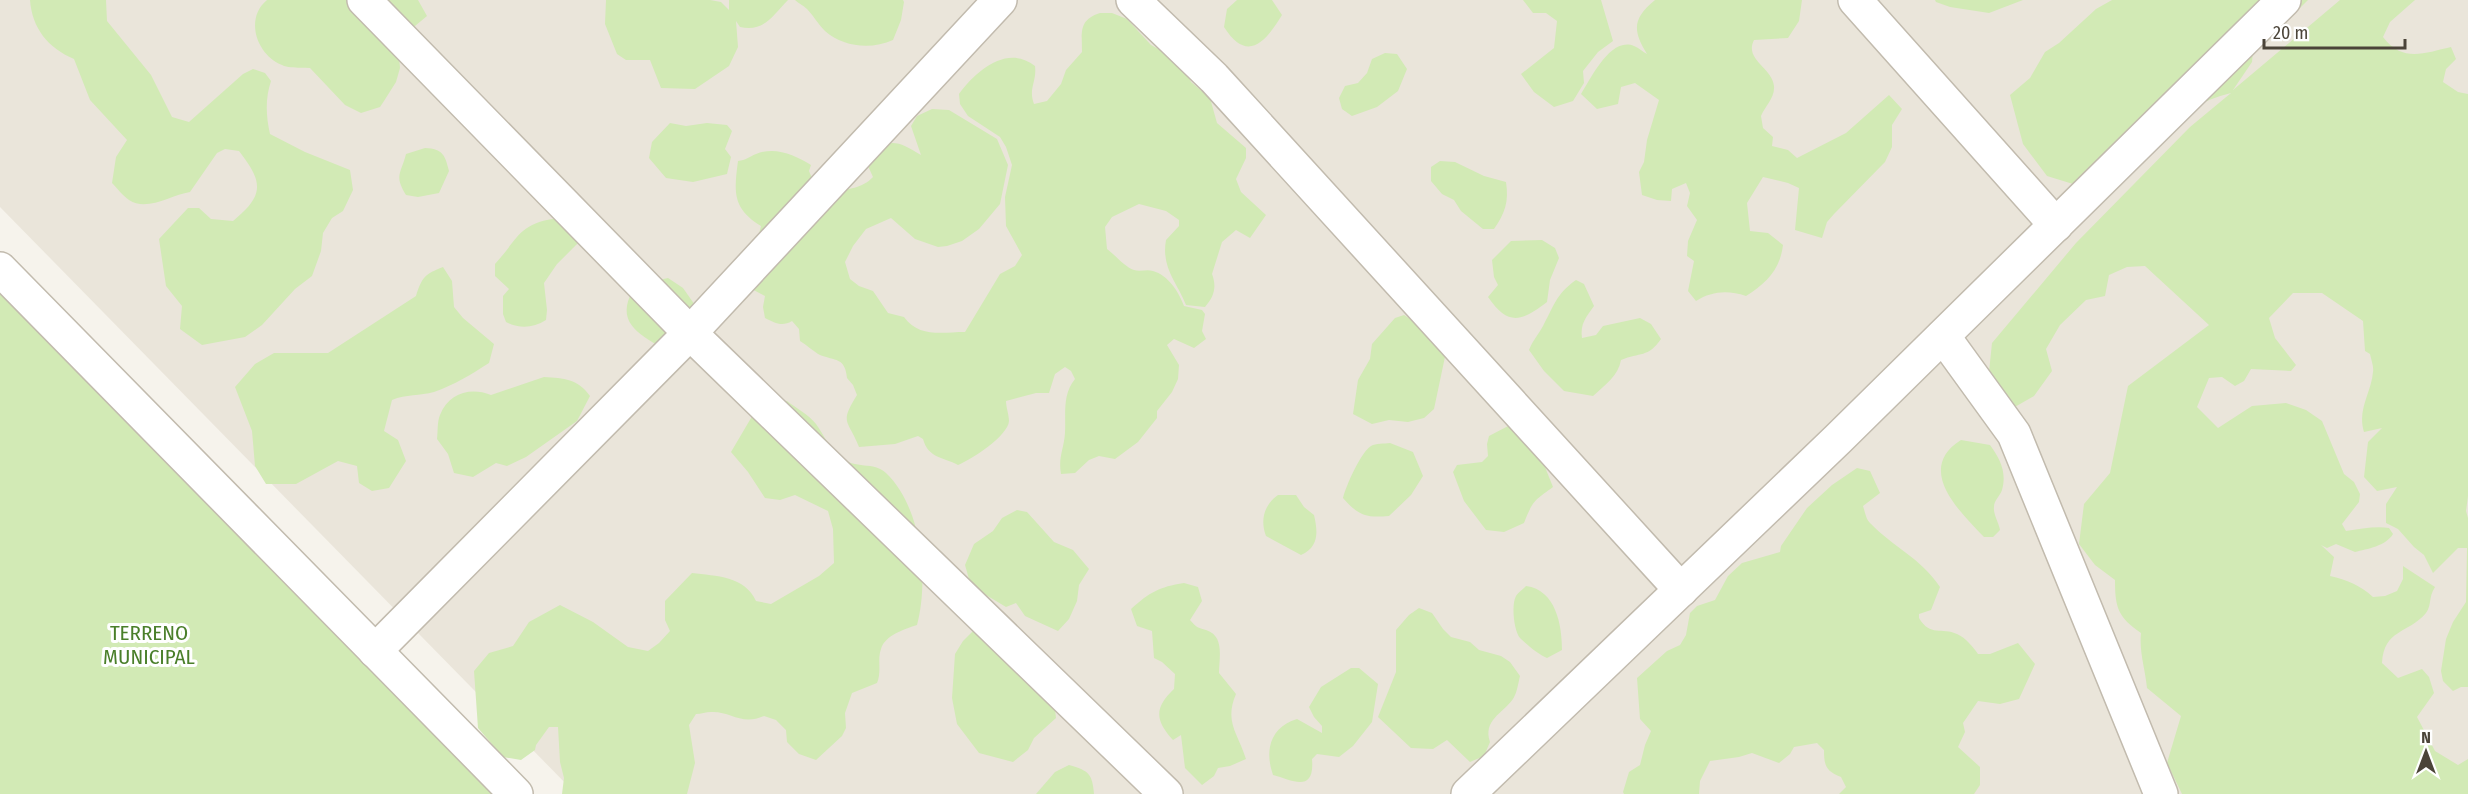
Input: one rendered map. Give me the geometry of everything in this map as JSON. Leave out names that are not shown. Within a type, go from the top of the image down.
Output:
[{"type":"street","points":[[364,0],[690,333],[1166,794]]},
{"type":"street","points":[[375,651],[690,333],[1000,0]]},
{"type":"street","points":[[1133,0],[1222,87],[1681,590]]},
{"type":"street","points":[[1855,0],[2056,225]]},
{"type":"street","points":[[1468,794],[1943,336],[2284,0]]},
{"type":"street","points":[[0,269],[516,794]]},
{"type":"street","points":[[1943,336],[2014,435],[2161,794]]},
{"type":"shaded area","points":[[0,0],[2468,0],[2468,794],[576,794],[0,207]]},
{"type":"green space","points":[[30,0],[106,0],[107,21],[151,75],[172,117],[189,122],[243,74],[253,69],[265,73],[271,81],[267,108],[270,134],[305,152],[350,170],[353,190],[343,211],[332,218],[323,233],[321,251],[312,276],[295,289],[262,325],[245,337],[202,345],[180,329],[182,306],[166,286],[159,239],[188,208],[199,208],[211,219],[233,221],[255,196],[257,188],[253,171],[239,151],[225,149],[217,153],[190,192],[151,204],[136,203],[127,198],[112,183],[116,157],[127,140],[90,100],[74,59],[56,49],[43,36],[34,19]]},
{"type":"green space","points":[[267,0],[418,0],[427,16],[409,31],[398,45],[400,68],[396,82],[380,107],[361,113],[345,105],[310,68],[285,66],[273,60],[266,53],[256,36],[255,26],[260,8]]},
{"type":"green space","points":[[606,0],[710,0],[721,2],[729,10],[729,0],[788,0],[762,25],[749,28],[740,27],[736,21],[738,47],[729,66],[695,89],[661,88],[650,60],[626,60],[617,54],[605,24]]},
{"type":"green space","points":[[795,0],[903,0],[904,2],[901,20],[893,40],[867,46],[849,44],[832,36],[822,28],[807,9]]},
{"type":"green space","points":[[1237,0],[1272,0],[1282,15],[1269,34],[1255,45],[1240,44],[1224,27],[1227,9]]},
{"type":"green space","points":[[1523,0],[1601,0],[1613,41],[1598,52],[1583,71],[1584,83],[1573,101],[1554,107],[1534,92],[1521,74],[1554,48],[1557,21],[1546,13],[1533,13]]},
{"type":"green space","points":[[1655,0],[1802,0],[1799,21],[1788,38],[1754,40],[1752,47],[1755,58],[1769,74],[1774,86],[1771,98],[1761,116],[1763,128],[1773,137],[1772,146],[1788,150],[1797,158],[1846,133],[1889,95],[1902,109],[1892,125],[1892,147],[1885,162],[1827,222],[1822,238],[1795,230],[1799,188],[1763,177],[1747,203],[1750,231],[1768,233],[1783,245],[1779,262],[1771,275],[1746,296],[1720,293],[1708,295],[1696,301],[1688,291],[1694,261],[1687,256],[1688,241],[1697,220],[1687,206],[1690,193],[1686,183],[1672,189],[1671,201],[1657,200],[1642,195],[1639,172],[1644,162],[1647,140],[1659,100],[1635,83],[1621,87],[1618,104],[1597,109],[1581,94],[1596,69],[1617,47],[1634,46],[1647,54],[1639,38],[1637,25],[1642,13]]},
{"type":"green space","points":[[1935,0],[2023,0],[1989,13],[1950,7]]},
{"type":"green space","points":[[2112,0],[2308,0],[2283,25],[2257,8],[2252,62],[2233,90],[2340,0],[2415,0],[2390,22],[2383,37],[2398,50],[2406,53],[2423,53],[2451,47],[2456,59],[2446,69],[2443,82],[2458,92],[2468,94],[2468,496],[2466,511],[2468,518],[2468,687],[2461,687],[2453,691],[2443,681],[2441,671],[2446,639],[2453,622],[2466,602],[2467,548],[2458,548],[2433,573],[2424,555],[2398,529],[2386,523],[2386,504],[2397,487],[2377,491],[2364,477],[2368,442],[2382,428],[2364,432],[2362,424],[2363,409],[2373,370],[2370,354],[2365,351],[2363,321],[2322,293],[2293,293],[2269,318],[2275,338],[2296,365],[2291,371],[2251,369],[2244,381],[2235,386],[2222,377],[2209,378],[2197,407],[2218,428],[2252,406],[2286,403],[2306,410],[2322,421],[2344,474],[2354,482],[2360,494],[2359,502],[2342,524],[2346,531],[2384,527],[2389,528],[2393,534],[2381,544],[2355,552],[2336,544],[2327,548],[2321,545],[2334,557],[2330,576],[2353,584],[2373,597],[2385,596],[2397,591],[2403,579],[2403,566],[2435,587],[2426,613],[2392,638],[2387,644],[2382,663],[2398,678],[2422,669],[2429,677],[2434,693],[2417,717],[2435,751],[2458,765],[2468,759],[2468,794],[2182,794],[2167,763],[2181,716],[2147,688],[2141,653],[2141,633],[2127,622],[2119,611],[2115,580],[2095,565],[2079,544],[2084,504],[2110,473],[2128,386],[2209,325],[2145,266],[2127,267],[2109,275],[2105,296],[2086,300],[2060,325],[2046,349],[2052,371],[2034,396],[2013,408],[1989,372],[1992,343],[2076,243],[2190,127],[2231,93],[2190,109],[2093,174],[2073,184],[2047,176],[2023,144],[2010,95],[2030,78],[2045,52],[2059,43],[2096,9]]},
{"type":"green space","points":[[1100,13],[1112,13],[1127,19],[1151,45],[1173,57],[1185,69],[1191,82],[1210,98],[1217,123],[1246,148],[1246,158],[1236,179],[1241,192],[1266,215],[1250,238],[1236,230],[1222,242],[1212,274],[1214,292],[1205,307],[1186,305],[1168,267],[1166,240],[1179,226],[1179,220],[1166,211],[1139,204],[1112,217],[1105,227],[1107,249],[1124,264],[1134,270],[1151,270],[1158,273],[1172,285],[1184,306],[1202,310],[1205,314],[1202,331],[1206,339],[1194,348],[1174,339],[1167,345],[1179,365],[1178,379],[1172,392],[1157,411],[1157,418],[1138,442],[1115,459],[1099,456],[1089,460],[1075,473],[1061,474],[1060,468],[1065,433],[1066,398],[1075,379],[1071,371],[1065,367],[1055,374],[1049,393],[1036,393],[1006,401],[1009,421],[1003,433],[972,458],[958,465],[932,453],[923,439],[918,436],[895,444],[859,447],[847,421],[848,411],[857,395],[847,378],[842,363],[818,354],[800,341],[799,329],[792,321],[782,324],[765,318],[763,307],[765,296],[746,286],[761,226],[745,213],[737,198],[738,161],[770,151],[792,155],[811,165],[809,171],[814,183],[833,193],[869,181],[873,177],[868,166],[867,155],[882,145],[900,144],[921,155],[911,126],[917,116],[932,109],[949,110],[997,139],[1008,165],[1000,204],[979,229],[962,241],[938,247],[915,239],[891,218],[866,229],[853,246],[845,262],[850,279],[859,286],[873,291],[888,313],[904,317],[910,324],[924,331],[965,332],[1000,274],[1015,266],[1022,255],[1006,226],[1005,197],[1012,165],[1006,147],[1000,137],[968,116],[960,104],[959,94],[983,69],[1003,59],[1014,58],[1035,66],[1032,94],[1034,104],[1047,101],[1061,84],[1066,70],[1082,52],[1082,33],[1085,23]]},
{"type":"green space","points":[[1385,53],[1397,54],[1407,69],[1398,91],[1377,107],[1352,116],[1342,109],[1339,98],[1345,86],[1358,83],[1367,73],[1372,59]]},
{"type":"green space","points":[[670,123],[686,126],[707,123],[727,125],[732,131],[725,149],[731,157],[727,174],[693,182],[666,178],[649,158],[652,142]]},
{"type":"green space","points":[[425,148],[439,151],[449,171],[439,193],[418,197],[406,195],[399,179],[406,154]]},
{"type":"green space","points":[[1440,161],[1455,162],[1484,176],[1506,182],[1505,207],[1494,229],[1483,229],[1461,211],[1454,200],[1442,194],[1431,181],[1431,167]]},
{"type":"green space","points":[[559,218],[580,241],[557,264],[544,283],[546,320],[526,327],[506,322],[503,314],[503,296],[509,289],[495,276],[495,264],[527,228],[545,220]]},
{"type":"green space","points":[[1542,240],[1555,248],[1559,258],[1550,280],[1547,302],[1530,314],[1515,318],[1509,317],[1502,313],[1488,297],[1498,285],[1494,277],[1492,260],[1511,241]]},
{"type":"green space","points":[[443,267],[452,281],[454,307],[463,318],[494,344],[489,363],[463,379],[434,392],[392,400],[384,431],[398,440],[406,461],[389,488],[372,491],[359,483],[357,466],[338,461],[296,484],[266,484],[255,466],[252,431],[235,387],[255,364],[274,353],[328,353],[416,296],[425,277]]},
{"type":"green space","points":[[668,278],[683,288],[697,308],[659,346],[634,328],[629,321],[627,305],[636,285]]},
{"type":"green space","points":[[1576,280],[1584,284],[1594,306],[1583,325],[1582,338],[1596,335],[1603,326],[1640,318],[1651,324],[1661,339],[1648,352],[1621,360],[1607,384],[1593,396],[1564,391],[1544,371],[1529,350],[1560,295]]},
{"type":"green space","name":"TERRENO MUNICIPAL","points":[[0,286],[509,794],[0,794]]},
{"type":"green space","points":[[1404,315],[1427,330],[1446,352],[1434,409],[1424,418],[1408,422],[1389,420],[1372,424],[1353,414],[1358,380],[1370,359],[1372,344],[1395,318]]},
{"type":"green space","points":[[544,377],[570,380],[581,386],[590,396],[577,421],[526,457],[507,466],[496,463],[473,477],[454,473],[448,454],[437,439],[439,418],[449,401],[468,392],[491,395]]},
{"type":"green space","points":[[787,401],[813,421],[840,457],[852,463],[876,467],[886,473],[898,487],[908,505],[919,545],[922,587],[917,625],[896,633],[883,644],[877,683],[852,693],[845,713],[846,728],[842,736],[816,760],[799,754],[787,742],[786,730],[776,720],[764,716],[756,719],[742,719],[718,712],[696,714],[689,725],[695,763],[687,794],[562,794],[564,778],[560,762],[558,727],[549,727],[535,750],[521,760],[503,757],[478,728],[474,671],[489,653],[513,646],[529,622],[560,605],[593,622],[628,647],[648,651],[670,631],[665,620],[665,601],[692,573],[737,582],[745,586],[756,601],[771,604],[819,576],[834,563],[833,529],[828,511],[795,495],[780,500],[765,498],[731,452],[754,413]]},
{"type":"green space","points":[[1512,424],[1545,459],[1545,467],[1553,487],[1535,502],[1524,523],[1504,532],[1486,530],[1464,501],[1453,472],[1457,465],[1482,462],[1488,456],[1489,436]]},
{"type":"green space","points":[[1961,440],[1990,445],[2002,466],[2003,483],[1994,510],[2000,530],[1993,537],[1984,537],[1963,515],[1946,490],[1941,477],[1942,464],[1948,451]]},
{"type":"green space","points":[[1390,443],[1413,452],[1423,476],[1411,495],[1389,516],[1374,517],[1363,514],[1343,498],[1354,470],[1367,449],[1375,444]]},
{"type":"green space","points":[[1857,468],[1870,471],[1880,493],[1863,506],[1869,521],[1916,560],[1940,587],[1931,610],[1919,614],[1923,624],[1932,630],[1952,632],[1960,636],[1978,654],[1990,654],[2018,643],[2035,664],[2019,699],[2000,704],[1978,701],[1963,723],[1965,732],[1958,747],[1980,767],[1980,785],[1974,794],[1839,794],[1846,787],[1841,777],[1827,767],[1824,750],[1817,743],[1794,747],[1790,754],[1779,763],[1752,753],[1710,761],[1700,781],[1699,794],[1624,794],[1629,772],[1640,765],[1651,731],[1640,719],[1637,678],[1667,651],[1680,645],[1686,635],[1690,613],[1697,606],[1715,600],[1728,576],[1742,563],[1780,552],[1781,546],[1807,508],[1832,485]]},
{"type":"green space","points":[[1278,495],[1296,495],[1304,507],[1314,515],[1316,538],[1311,548],[1301,555],[1266,536],[1263,524],[1264,513],[1269,503]]},
{"type":"green space","points":[[1017,510],[1027,512],[1054,542],[1073,550],[1089,569],[1079,585],[1077,601],[1069,619],[1058,631],[1025,616],[1016,603],[1006,607],[971,586],[965,565],[974,544],[993,531],[1002,518]]},
{"type":"green space","points":[[1184,583],[1198,587],[1202,601],[1190,620],[1197,627],[1212,633],[1218,642],[1220,648],[1219,673],[1236,694],[1231,712],[1232,720],[1246,759],[1218,768],[1214,776],[1202,785],[1185,768],[1181,735],[1173,740],[1160,720],[1160,708],[1174,689],[1175,674],[1154,658],[1152,631],[1137,626],[1131,609],[1155,591]]},
{"type":"green space","points":[[1526,586],[1536,589],[1551,601],[1559,620],[1562,650],[1547,658],[1520,638],[1516,630],[1514,600]]},
{"type":"green space","points":[[1419,608],[1432,613],[1451,637],[1470,642],[1479,650],[1501,656],[1510,662],[1520,676],[1513,699],[1491,723],[1490,742],[1484,756],[1470,762],[1447,740],[1433,749],[1411,748],[1378,717],[1396,672],[1396,630],[1409,615]]},
{"type":"green space","points":[[977,627],[1054,701],[1056,718],[1034,738],[1028,750],[1013,762],[979,753],[957,724],[952,698],[955,654],[963,641]]},
{"type":"green space","points":[[1351,668],[1359,668],[1378,684],[1372,722],[1353,746],[1339,757],[1317,754],[1312,759],[1312,770],[1306,781],[1294,781],[1273,775],[1269,756],[1276,733],[1281,727],[1297,719],[1322,733],[1322,726],[1309,707],[1321,687]]},
{"type":"green space","points":[[1069,765],[1088,774],[1092,781],[1094,794],[1036,794],[1055,772]]}]
